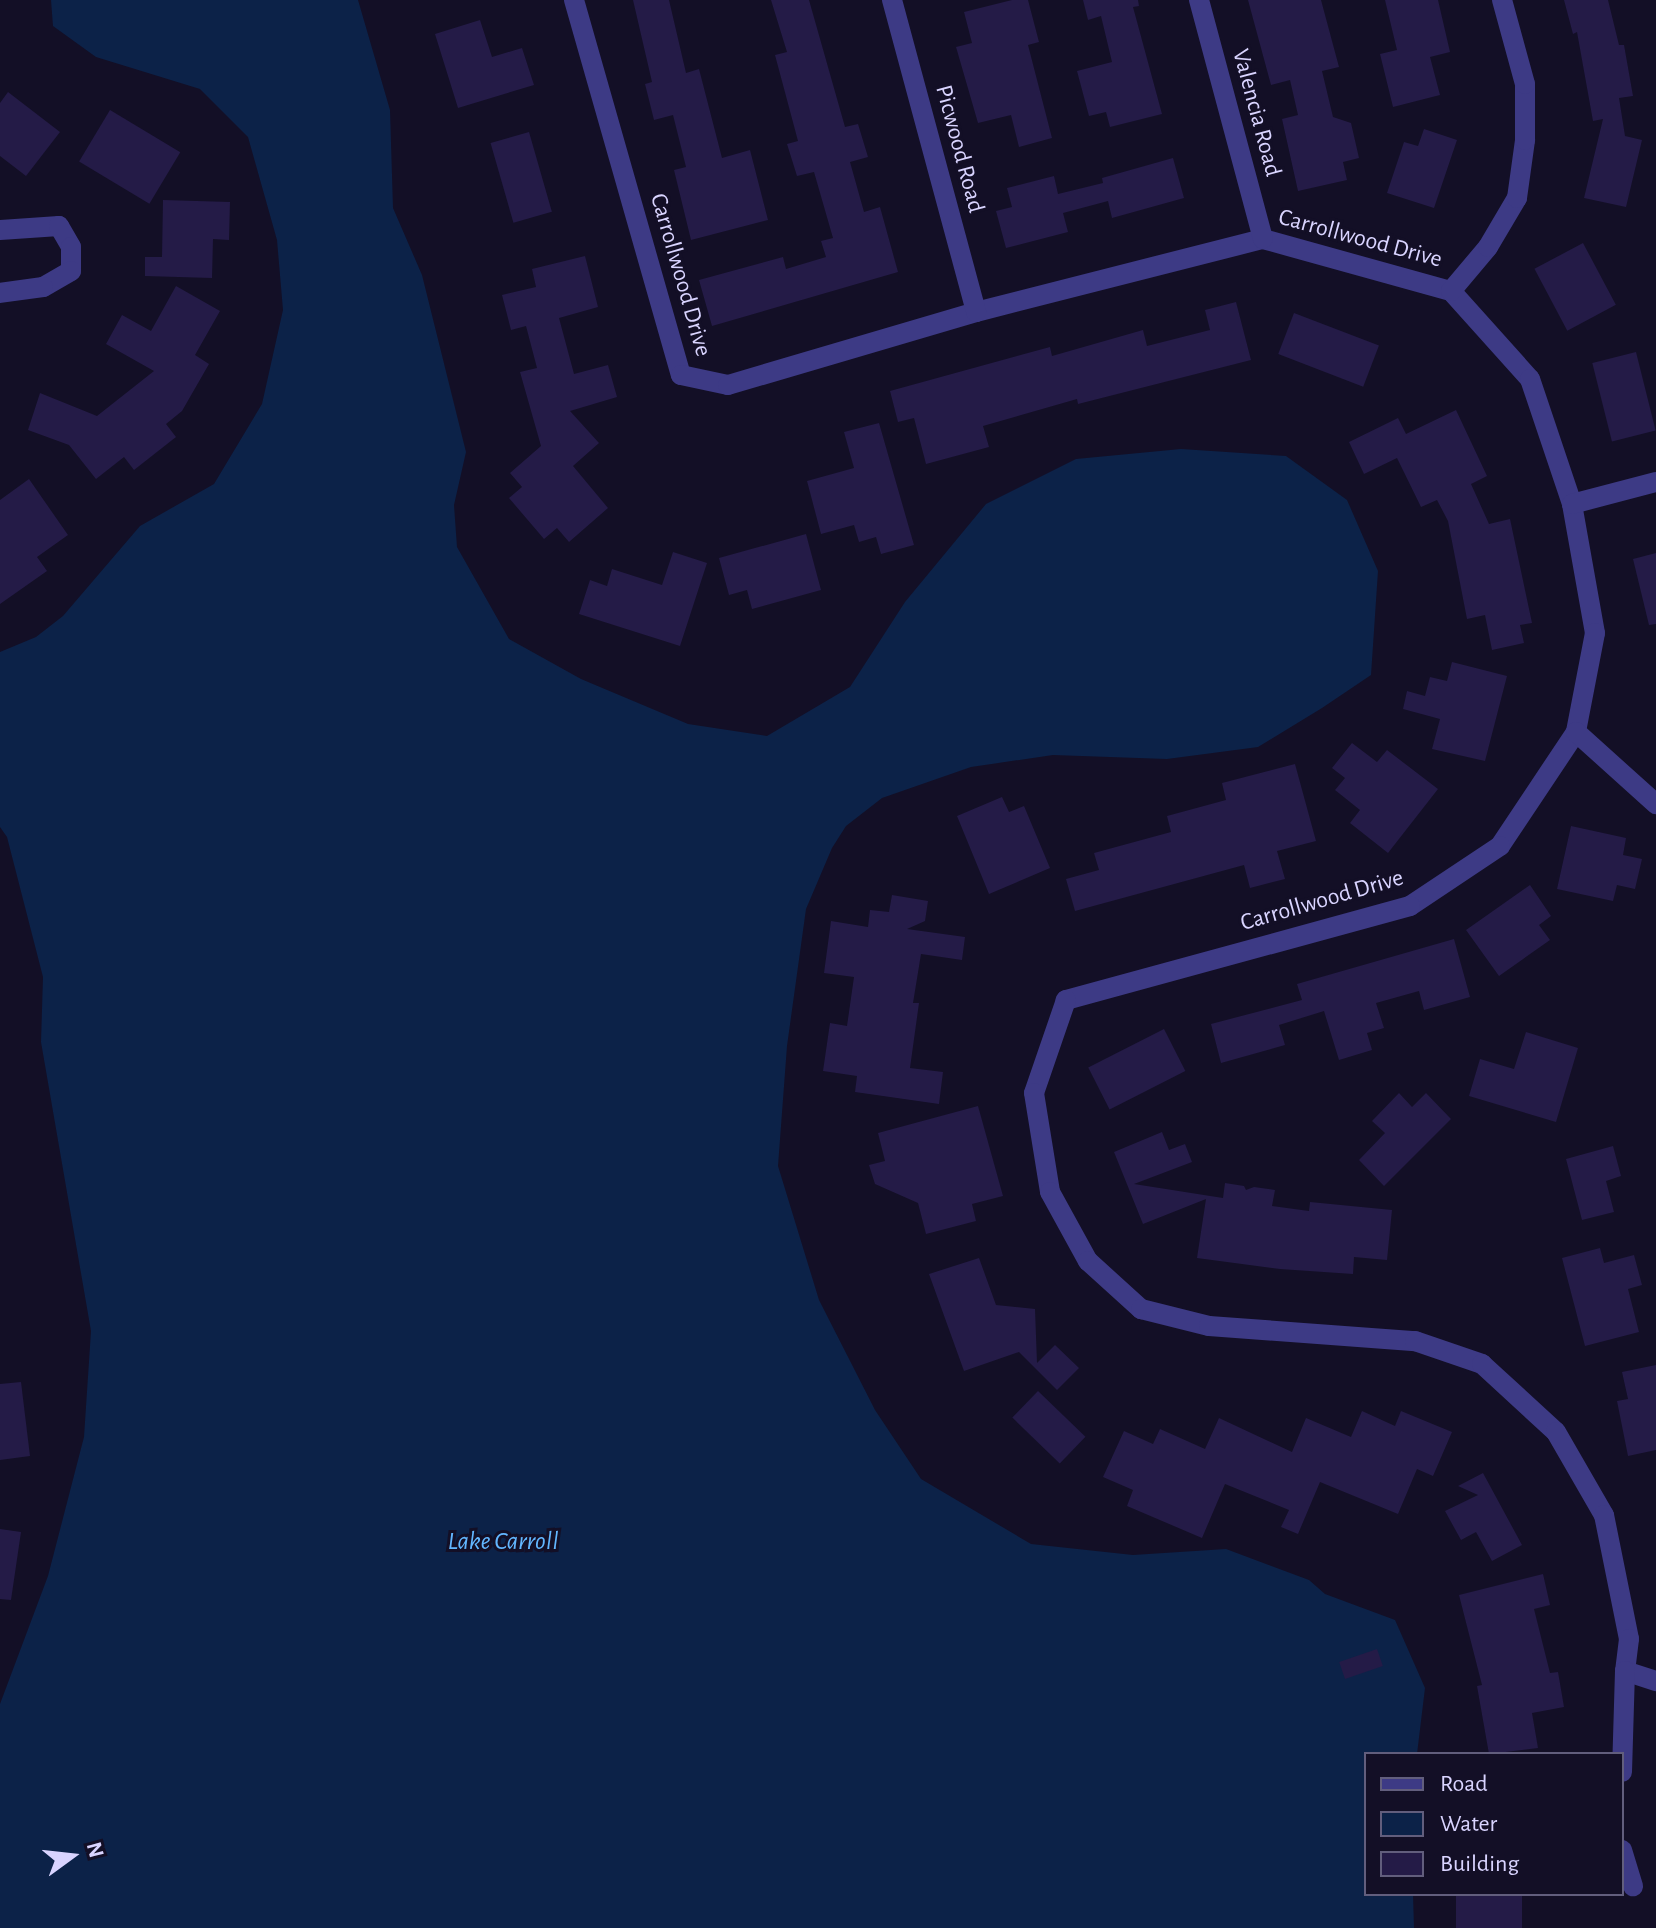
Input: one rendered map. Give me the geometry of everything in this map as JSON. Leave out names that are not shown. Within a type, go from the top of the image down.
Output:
[{"type":"street","name":"Carrollwood Drive","points":[[574,0],[681,375],[728,385],[976,312],[1263,239],[1451,291],[1530,379],[1572,504],[1595,633],[1576,732],[1500,846],[1410,906],[1066,1000],[1034,1093],[1050,1192],[1088,1261],[1141,1309],[1209,1326],[1415,1341],[1482,1364],[1556,1432],[1604,1515],[1629,1639],[1623,1752]]},
{"type":"street","name":"Picwood Road","points":[[892,0],[976,312]]},
{"type":"street","name":"Valencia Road","points":[[1199,0],[1263,239]]},
{"type":"street","points":[[1451,291],[1488,247],[1517,198],[1525,140],[1525,84],[1502,0]]},
{"type":"street","points":[[0,230],[59,226],[71,247],[71,271],[43,287],[0,293]]},
{"type":"street","points":[[1572,504],[1656,482]]},
{"type":"street","points":[[1576,732],[1656,804]]},
{"type":"street","points":[[1625,1671],[1656,1681]]},
{"type":"street","points":[[1624,1857],[1633,1886]]},
{"type":"water","name":"Lake Carroll","points":[[51,0],[358,0],[390,110],[393,208],[422,275],[466,452],[454,505],[457,547],[509,639],[581,679],[688,724],[767,736],[850,687],[905,602],[986,504],[1076,459],[1181,449],[1286,456],[1347,500],[1378,571],[1371,675],[1322,708],[1258,747],[1167,759],[1053,755],[971,767],[882,798],[846,826],[832,848],[806,909],[787,1046],[778,1166],[819,1300],[875,1410],[921,1479],[1031,1544],[1133,1555],[1226,1549],[1309,1580],[1325,1594],[1395,1620],[1425,1688],[1417,1752],[1364,1752],[1364,1896],[1413,1896],[1414,1928],[0,1928],[0,1704],[48,1576],[84,1437],[91,1331],[41,1042],[43,977],[7,837],[0,827],[0,652],[36,637],[63,616],[140,526],[214,484],[262,404],[283,310],[277,240],[248,137],[200,89],[96,57],[53,26]]},
{"type":"building","points":[[633,0],[669,0],[686,73],[699,69],[722,158],[750,150],[768,220],[691,240],[674,170],[686,167],[673,115],[654,120],[645,84],[652,82]]},
{"type":"building","points":[[771,0],[809,0],[845,127],[858,124],[868,157],[850,162],[864,212],[880,207],[898,272],[712,326],[699,280],[783,257],[786,269],[826,257],[821,241],[833,238],[814,172],[797,176],[787,144],[798,141],[775,55],[787,52]]},
{"type":"building","points":[[1012,0],[1028,0],[1039,42],[1028,45],[1052,138],[1019,147],[1011,115],[978,123],[956,47],[972,43],[964,12]]},
{"type":"building","points":[[1083,0],[1138,0],[1139,6],[1133,7],[1162,114],[1110,127],[1106,112],[1089,116],[1077,71],[1112,62],[1101,16],[1088,20]]},
{"type":"building","points":[[1248,0],[1321,0],[1339,67],[1322,71],[1333,117],[1351,123],[1359,158],[1343,162],[1347,180],[1298,191],[1282,119],[1298,115],[1290,80],[1271,85]]},
{"type":"building","points":[[1385,0],[1438,0],[1450,52],[1430,57],[1440,95],[1393,107],[1380,54],[1397,50]]},
{"type":"building","points":[[1564,0],[1608,0],[1619,45],[1624,45],[1633,96],[1619,98],[1625,136],[1642,140],[1626,207],[1584,198],[1603,119],[1593,121],[1577,32],[1573,34]]},
{"type":"building","points":[[480,20],[492,57],[522,48],[534,85],[458,108],[435,34]]},
{"type":"building","points":[[8,92],[60,132],[26,176],[0,156],[0,103]]},
{"type":"building","points":[[110,110],[180,152],[149,204],[79,161]]},
{"type":"building","points":[[1424,129],[1457,140],[1434,208],[1387,193],[1404,142],[1418,146]]},
{"type":"building","points":[[529,132],[552,212],[513,223],[491,143]]},
{"type":"building","points":[[1173,158],[1184,198],[1112,218],[1108,201],[1063,213],[1068,232],[1006,248],[996,211],[1012,207],[1007,188],[1054,176],[1058,194],[1103,183],[1102,178]]},
{"type":"building","points":[[163,200],[230,202],[229,240],[213,239],[212,278],[145,276],[145,257],[162,257]]},
{"type":"building","points":[[1583,243],[1616,305],[1567,331],[1534,269]]},
{"type":"building","points":[[585,256],[598,307],[559,318],[574,374],[608,365],[617,397],[570,411],[599,443],[573,466],[608,508],[569,542],[557,528],[544,539],[509,498],[522,487],[510,473],[541,446],[520,372],[537,368],[526,326],[511,330],[502,295],[536,287],[532,269]]},
{"type":"building","points":[[176,286],[220,311],[195,355],[209,364],[182,411],[166,424],[176,437],[134,470],[124,457],[96,479],[69,445],[28,430],[40,393],[97,416],[154,371],[106,344],[122,315],[151,331]]},
{"type":"building","points":[[1236,302],[1251,360],[1078,404],[1077,399],[983,426],[989,447],[926,464],[914,418],[898,422],[890,391],[1050,347],[1052,356],[1143,330],[1147,346],[1210,330],[1205,310]]},
{"type":"building","points":[[1294,313],[1379,346],[1363,387],[1278,354]]},
{"type":"building","points":[[1636,352],[1656,431],[1612,441],[1592,363]]},
{"type":"building","points":[[1456,410],[1487,476],[1471,484],[1489,524],[1510,519],[1532,623],[1520,625],[1524,643],[1492,650],[1485,615],[1467,619],[1448,521],[1437,500],[1421,507],[1397,458],[1364,474],[1349,442],[1398,418],[1406,434]]},
{"type":"building","points":[[879,423],[914,545],[881,554],[876,537],[859,542],[854,525],[821,534],[807,481],[854,468],[844,432]]},
{"type":"building","points":[[29,479],[68,535],[37,557],[47,571],[0,604],[0,500]]},
{"type":"building","points":[[806,534],[821,590],[752,609],[747,590],[729,595],[719,558]]},
{"type":"building","points":[[673,552],[707,563],[680,646],[579,614],[590,580],[607,586],[612,569],[662,585]]},
{"type":"building","points":[[1656,553],[1656,624],[1649,625],[1633,559]]},
{"type":"building","points":[[1452,662],[1507,676],[1485,761],[1432,749],[1440,719],[1403,709],[1407,691],[1425,696],[1430,677],[1447,681]]},
{"type":"building","points":[[1352,743],[1377,762],[1387,750],[1438,789],[1388,853],[1350,823],[1360,810],[1335,790],[1345,778],[1332,768]]},
{"type":"building","points":[[1295,764],[1316,841],[1277,851],[1285,879],[1250,888],[1244,865],[1075,911],[1066,879],[1099,870],[1094,853],[1171,832],[1167,816],[1226,800],[1222,783]]},
{"type":"building","points":[[1002,797],[1009,812],[1024,806],[1050,868],[989,894],[957,816]]},
{"type":"building","points":[[1571,826],[1626,838],[1623,855],[1642,859],[1635,889],[1617,885],[1613,901],[1557,889]]},
{"type":"building","points":[[1530,885],[1551,916],[1539,925],[1550,940],[1499,976],[1466,930]]},
{"type":"building","points":[[892,895],[928,901],[925,921],[907,929],[965,937],[962,960],[921,954],[913,1003],[919,1003],[910,1068],[943,1072],[939,1104],[855,1092],[857,1076],[823,1071],[830,1023],[847,1026],[854,977],[824,973],[831,921],[868,927],[870,910],[889,912]]},
{"type":"building","points":[[1454,939],[1470,997],[1424,1010],[1419,991],[1376,1003],[1384,1028],[1367,1033],[1372,1050],[1339,1060],[1324,1011],[1279,1025],[1285,1045],[1221,1063],[1211,1024],[1302,1000],[1297,984]]},
{"type":"building","points":[[1164,1029],[1185,1071],[1110,1109],[1088,1068]]},
{"type":"building","points":[[1526,1032],[1578,1048],[1556,1122],[1469,1096],[1480,1059],[1514,1069]]},
{"type":"building","points":[[1399,1093],[1412,1107],[1426,1093],[1451,1119],[1384,1186],[1359,1160],[1385,1133],[1372,1121]]},
{"type":"building","points":[[978,1106],[1003,1196],[972,1204],[976,1221],[926,1234],[918,1203],[875,1184],[869,1165],[885,1161],[878,1133]]},
{"type":"building","points":[[1162,1132],[1169,1150],[1185,1144],[1192,1162],[1134,1184],[1223,1198],[1225,1183],[1244,1186],[1246,1190],[1254,1187],[1275,1190],[1272,1206],[1309,1211],[1310,1202],[1392,1210],[1387,1260],[1354,1257],[1353,1274],[1280,1269],[1197,1258],[1206,1199],[1143,1224],[1114,1152]]},
{"type":"building","points":[[1613,1146],[1621,1176],[1606,1181],[1614,1212],[1582,1220],[1566,1159]]},
{"type":"building","points":[[1600,1248],[1604,1263],[1634,1255],[1642,1285],[1628,1289],[1639,1332],[1585,1346],[1562,1258]]},
{"type":"building","points":[[979,1258],[996,1305],[1035,1309],[1037,1363],[1055,1345],[1079,1368],[1057,1390],[1019,1352],[964,1371],[929,1274]]},
{"type":"building","points":[[1656,1365],[1656,1450],[1628,1456],[1617,1401],[1628,1399],[1622,1372]]},
{"type":"building","points":[[21,1382],[30,1456],[0,1460],[0,1384]]},
{"type":"building","points":[[1038,1391],[1085,1437],[1060,1463],[1012,1418]]},
{"type":"building","points":[[1362,1411],[1395,1426],[1401,1411],[1452,1432],[1433,1476],[1417,1469],[1398,1514],[1320,1482],[1298,1534],[1281,1527],[1289,1510],[1225,1484],[1202,1538],[1127,1506],[1133,1490],[1103,1477],[1124,1431],[1153,1444],[1160,1429],[1205,1449],[1219,1418],[1292,1452],[1306,1418],[1351,1437]]},
{"type":"building","points":[[1483,1473],[1522,1545],[1492,1561],[1476,1532],[1461,1540],[1445,1511],[1478,1495],[1458,1486]]},
{"type":"building","points":[[0,1529],[21,1532],[11,1600],[0,1599]]},
{"type":"building","points":[[1543,1574],[1550,1605],[1534,1609],[1550,1673],[1558,1672],[1564,1707],[1532,1713],[1538,1748],[1489,1752],[1477,1686],[1482,1685],[1459,1595]]},
{"type":"building","points":[[1377,1649],[1383,1666],[1345,1679],[1339,1662]]},
{"type":"building","points":[[1456,1896],[1522,1896],[1522,1928],[1456,1928]]}]
